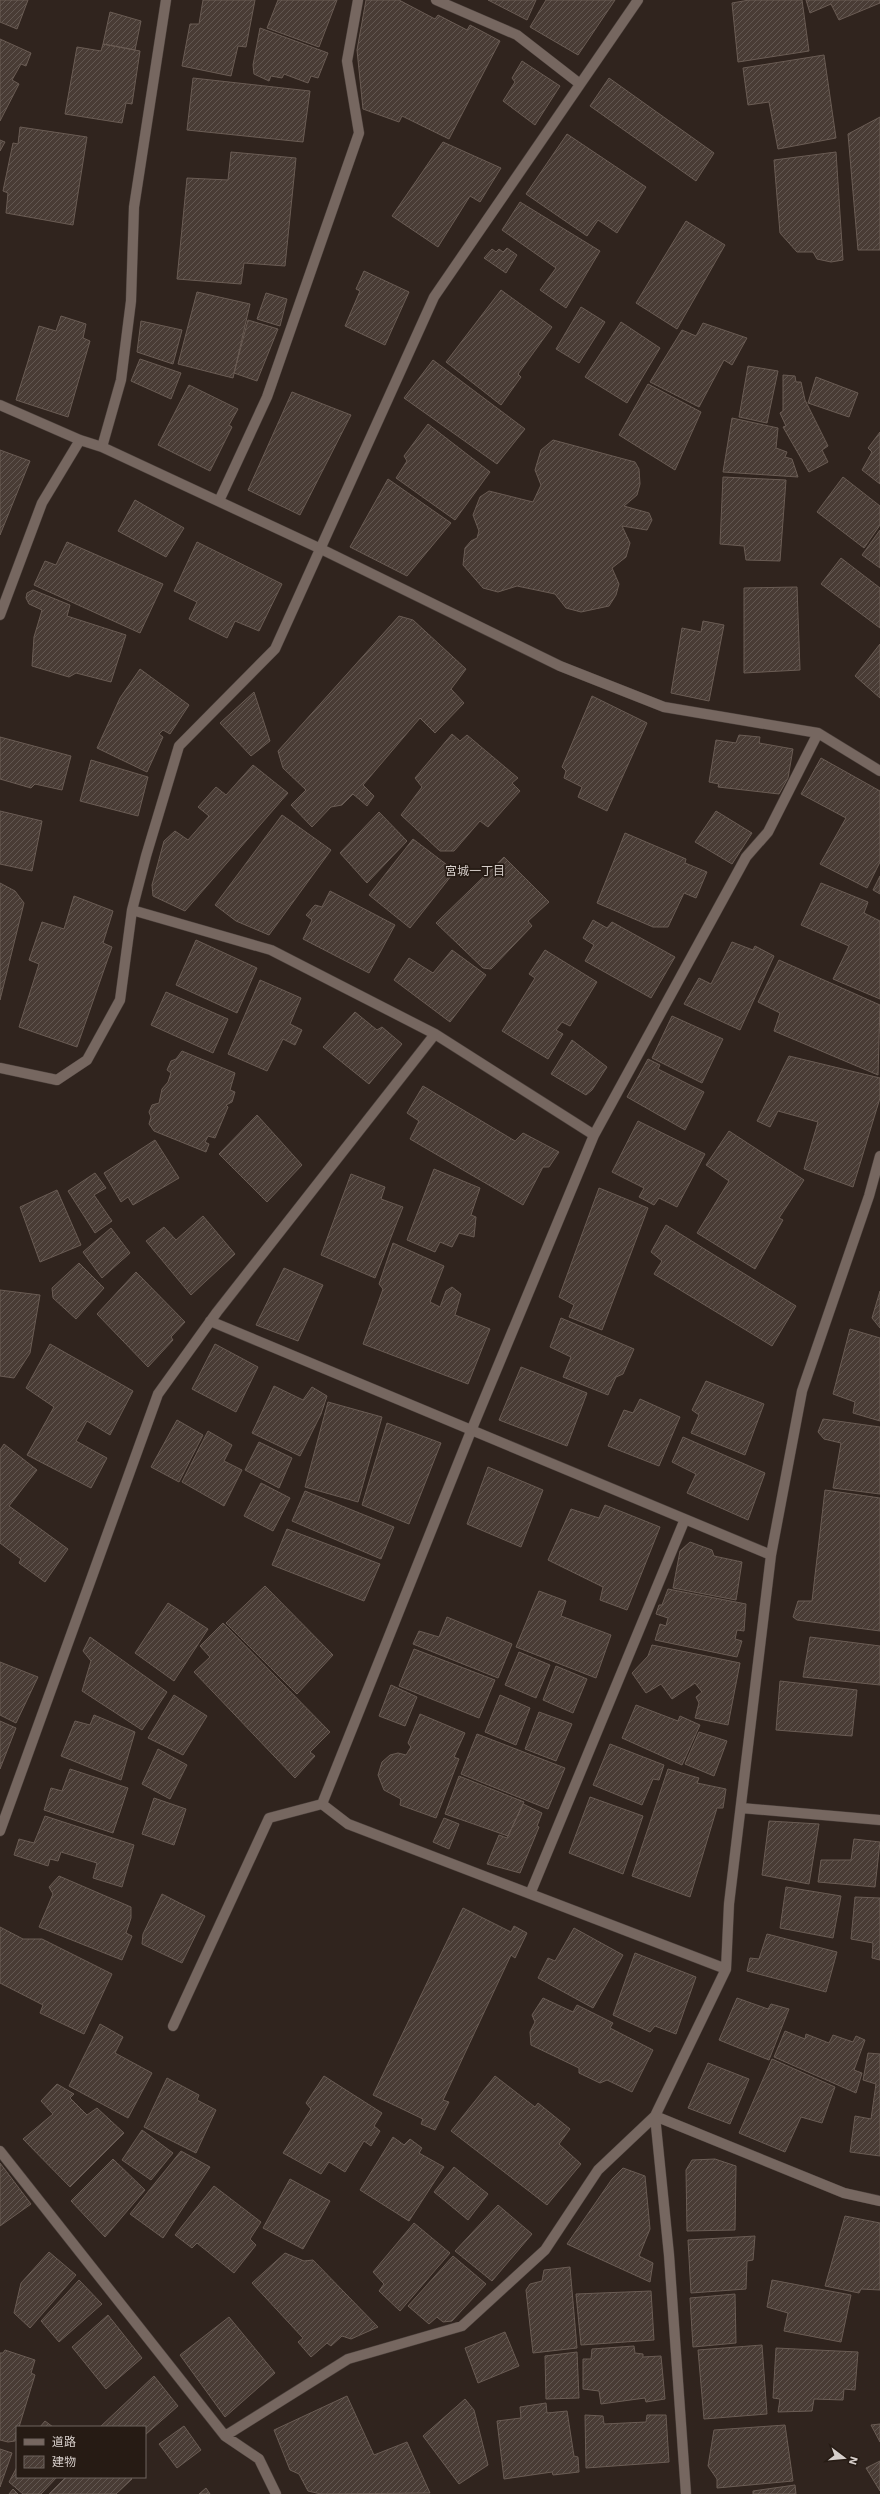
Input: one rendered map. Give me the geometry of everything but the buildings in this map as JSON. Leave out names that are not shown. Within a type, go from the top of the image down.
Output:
[{"type":"street","points":[[102,447],[121,380],[131,301],[134,207],[166,0]]},
{"type":"street","points":[[219,501],[267,397],[359,133],[347,61],[358,0]]},
{"type":"street","points":[[436,0],[517,35],[580,84]]},
{"type":"street","points":[[0,1068],[57,1080],[87,1060],[120,1000],[132,910],[146,856],[179,746],[275,649],[434,296],[638,0]]},
{"type":"street","points":[[0,405],[80,440],[102,447],[219,501],[321,549],[560,666],[664,707],[818,733],[880,771]]},
{"type":"street","points":[[0,615],[42,503],[80,440]]},
{"type":"street","points":[[322,1804],[470,1431],[594,1135],[746,857],[768,832],[818,733]]},
{"type":"street","points":[[132,910],[271,950],[435,1034],[594,1135]]},
{"type":"street","points":[[0,1831],[158,1394],[210,1321],[435,1034]]},
{"type":"street","points":[[226,2436],[348,2359],[462,2326],[544,2250],[598,2170],[655,2116],[726,1969],[729,1904],[742,1808],[771,1555],[802,1391],[869,1196],[880,1156]]},
{"type":"street","points":[[210,1321],[470,1431],[771,1555]]},
{"type":"street","points":[[530,1894],[685,1519]]},
{"type":"street","points":[[322,1804],[348,1824],[726,1969]]},
{"type":"street","points":[[173,2026],[269,1818],[322,1804]]},
{"type":"street","points":[[742,1808],[880,1820]]},
{"type":"street","points":[[655,2116],[844,2193],[880,2201]]},
{"type":"street","points":[[655,2116],[669,2256],[686,2494]]},
{"type":"street","points":[[0,2151],[226,2436],[259,2459],[276,2494]]},
{"type":"district","name":"宮城一丁目","points":[[475,871]]}]
